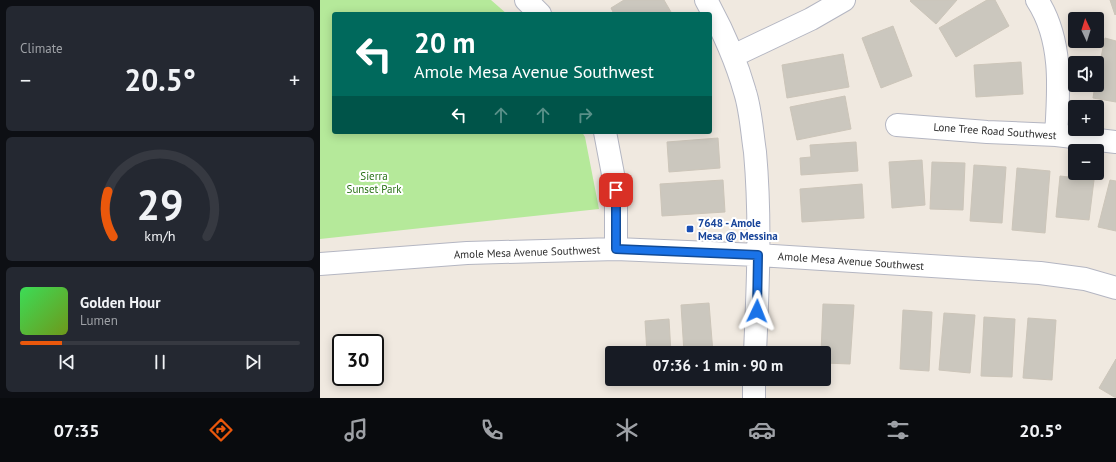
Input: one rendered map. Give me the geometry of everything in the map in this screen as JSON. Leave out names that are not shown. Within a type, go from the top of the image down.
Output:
[{"type":"street","points":[[526,0],[538,12]]},
{"type":"street","points":[[706,0],[712,12]]},
{"type":"street","points":[[733,56],[804,23],[844,0]]},
{"type":"street","points":[[1037,0],[1048,21],[1057,60],[1058,105],[1056,135]]},
{"type":"street","points":[[712,12],[733,56],[746,94],[753,139],[758,187],[755,346]]},
{"type":"street","name":"Lone Tree Road Southwest","points":[[897,125],[1056,135],[1116,142]]},
{"type":"street","points":[[605,134],[616,190],[616,249]]},
{"type":"street","name":"Amole Mesa Avenue Southwest","points":[[320,264],[467,253],[616,249],[758,255],[1040,273],[1085,279],[1116,288]]},
{"type":"street","points":[[754,386],[754,398]]},
{"type":"green space","name":"Sierra Sunset Park","points":[[320,0],[491,0],[505,12],[332,12],[332,134],[583,134],[599,209],[320,239]]},
{"type":"building","points":[[624,0],[664,0],[671,12],[613,12],[611,8]]},
{"type":"building","points":[[957,0],[936,24],[910,1]]},
{"type":"building","points":[[987,0],[995,0],[1009,26],[956,57],[939,28]]},
{"type":"building","points":[[1110,0],[1116,0],[1115,15]]},
{"type":"building","points":[[893,26],[912,76],[881,88],[862,38]]},
{"type":"building","points":[[1105,38],[1116,41],[1116,102],[1093,98],[1094,92],[1104,92],[1104,56],[1101,56]]},
{"type":"building","points":[[843,54],[849,87],[787,98],[782,65]]},
{"type":"building","points":[[1021,62],[1023,94],[976,97],[974,65]]},
{"type":"building","points":[[845,96],[851,129],[797,140],[790,107]]},
{"type":"building","points":[[718,138],[720,168],[669,172],[667,142]]},
{"type":"building","points":[[856,142],[858,171],[801,175],[800,158],[811,157],[810,145]]},
{"type":"building","points":[[922,160],[925,205],[892,208],[889,162]]},
{"type":"building","points":[[932,162],[965,163],[963,210],[930,209]]},
{"type":"building","points":[[974,165],[1006,167],[1002,223],[970,221]]},
{"type":"building","points":[[1017,168],[1050,171],[1045,233],[1012,230]]},
{"type":"building","points":[[1060,176],[1068,177],[1068,180],[1094,180],[1089,220],[1056,217]]},
{"type":"building","points":[[723,180],[725,212],[662,216],[660,184]]},
{"type":"building","points":[[1110,180],[1116,181],[1116,231],[1098,227]]},
{"type":"building","points":[[862,184],[864,218],[802,222],[800,189]]},
{"type":"building","points":[[709,303],[712,346],[684,346],[681,305]]},
{"type":"building","points":[[823,304],[854,305],[850,364],[831,363],[831,346],[821,346]]},
{"type":"building","points":[[903,310],[932,312],[929,371],[900,369]]},
{"type":"building","points":[[944,313],[975,315],[970,373],[939,370]]},
{"type":"building","points":[[984,317],[1015,319],[1012,377],[981,376]]},
{"type":"building","points":[[1028,318],[1056,320],[1052,380],[1023,378]]},
{"type":"building","points":[[669,319],[671,346],[647,346],[645,321]]},
{"type":"building","points":[[1116,359],[1116,398],[1099,388]]},
{"type":"place","name":"7648 - Amole Mesa @ Messina","points":[[690,229]]},
{"type":"route","points":[[616,190],[616,249],[758,255],[757,311]]}]
